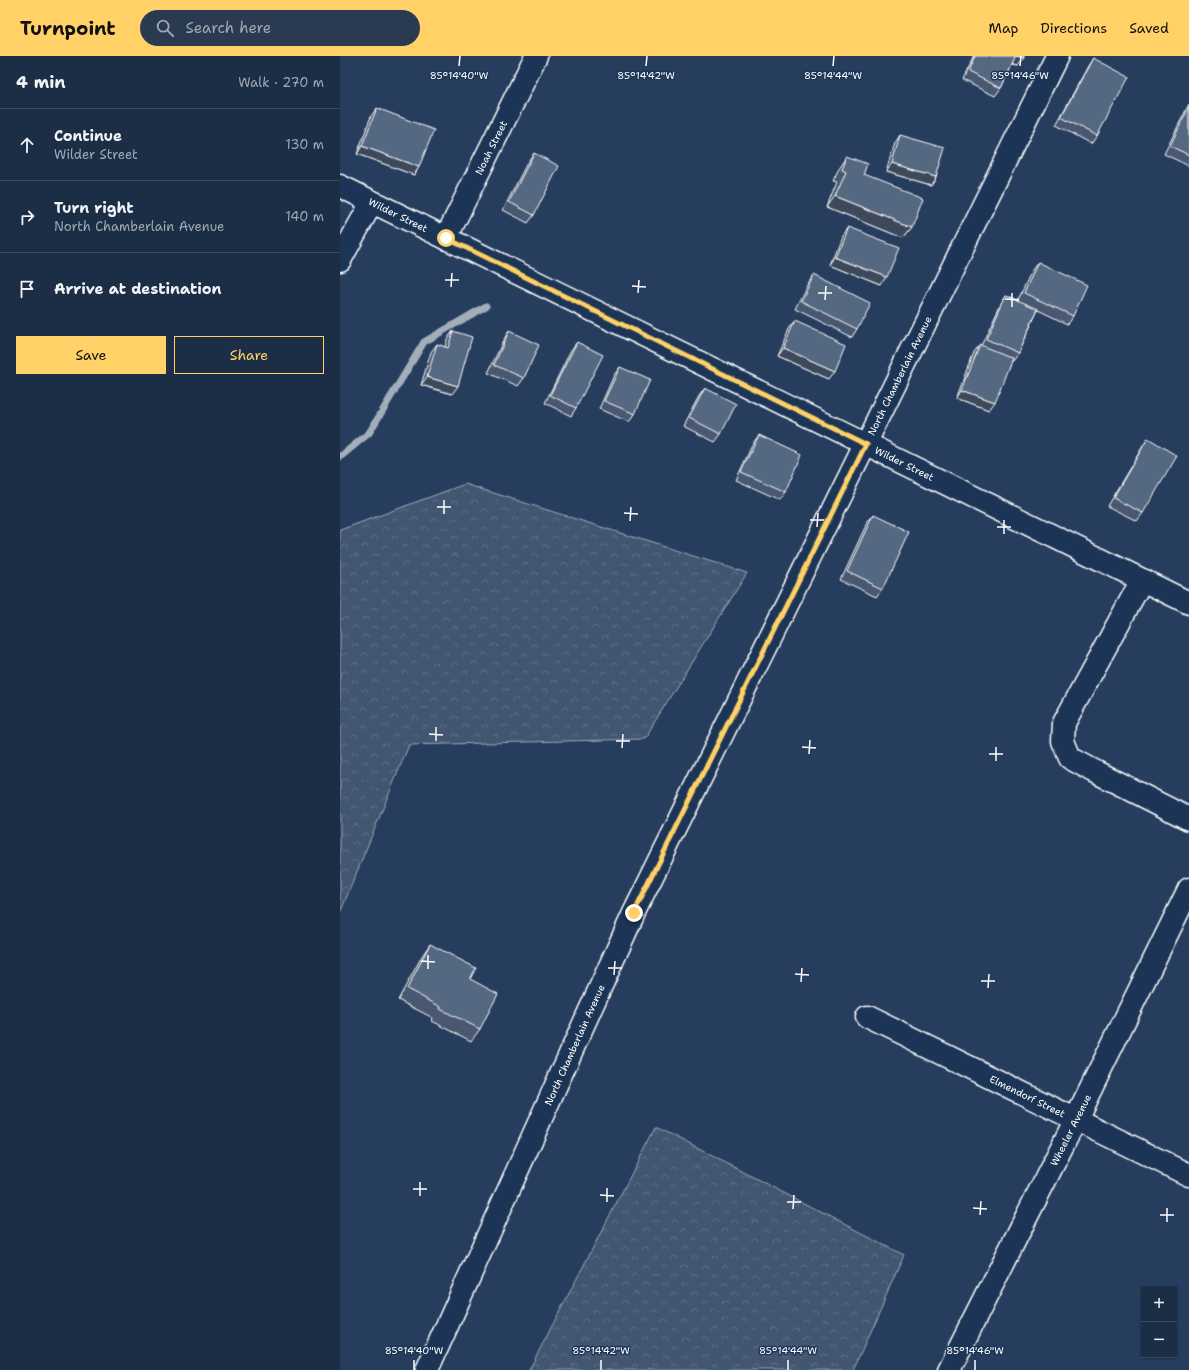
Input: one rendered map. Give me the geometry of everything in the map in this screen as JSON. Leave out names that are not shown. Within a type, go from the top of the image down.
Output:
[{"type":"street","name":"Noah Street","points":[[446,238],[536,56]]},
{"type":"street","name":"North Chamberlain Avenue","points":[[428,1370],[634,913],[1058,56]]},
{"type":"street","name":"Wilder Street","points":[[340,186],[1189,603]]},
{"type":"street","points":[[340,260],[372,202]]},
{"type":"street","points":[[1142,580],[1064,723],[1063,741],[1070,758],[1189,819]]},
{"type":"street","name":"Wheeler Avenue","points":[[949,1370],[1076,1120],[1189,889]]},
{"type":"street","name":"Elmendorf Street","points":[[867,1017],[1189,1175]]},
{"type":"green space","points":[[465,484],[747,573],[644,739],[409,745],[340,913],[340,530]]},
{"type":"green space","points":[[656,1127],[904,1255],[853,1370],[529,1370]]},
{"type":"building","points":[[975,56],[1016,56],[1001,88],[968,72]]},
{"type":"building","points":[[1093,58],[1129,77],[1097,136],[1061,117]]},
{"type":"building","points":[[1189,107],[1189,155],[1170,146]]},
{"type":"building","points":[[377,108],[434,130],[419,167],[362,146]]},
{"type":"building","points":[[900,135],[945,148],[936,177],[892,164]]},
{"type":"building","points":[[534,153],[559,166],[534,215],[509,202]]},
{"type":"building","points":[[847,156],[868,164],[864,175],[923,198],[912,227],[835,196],[846,171],[842,169]]},
{"type":"building","points":[[847,228],[899,248],[887,277],[835,257]]},
{"type":"building","points":[[1038,262],[1087,285],[1073,316],[1024,293]]},
{"type":"building","points":[[814,275],[870,303],[857,329],[801,301]]},
{"type":"building","points":[[1006,295],[1038,309],[1018,353],[986,339]]},
{"type":"building","points":[[795,321],[846,344],[835,371],[783,348]]},
{"type":"building","points":[[453,331],[472,337],[458,386],[427,377],[437,344],[448,348]]},
{"type":"building","points":[[509,331],[539,345],[524,378],[494,365]]},
{"type":"building","points":[[577,342],[603,355],[576,408],[550,395]]},
{"type":"building","points":[[980,345],[1012,358],[995,402],[962,390]]},
{"type":"building","points":[[620,367],[650,380],[635,414],[604,401]]},
{"type":"building","points":[[705,388],[736,404],[721,434],[689,418]]},
{"type":"building","points":[[759,435],[802,455],[786,492],[741,472]]},
{"type":"building","points":[[1148,438],[1177,456],[1143,513],[1113,498]]},
{"type":"building","points":[[873,515],[909,532],[883,588],[847,571]]},
{"type":"building","points":[[430,944],[476,968],[470,979],[498,994],[480,1029],[440,1009],[441,1007],[407,989]]},
{"type":"waterway","points":[[340,457],[369,433],[424,342],[486,306]]},
{"type":"route","points":[[446,238],[866,444],[634,913]]}]
